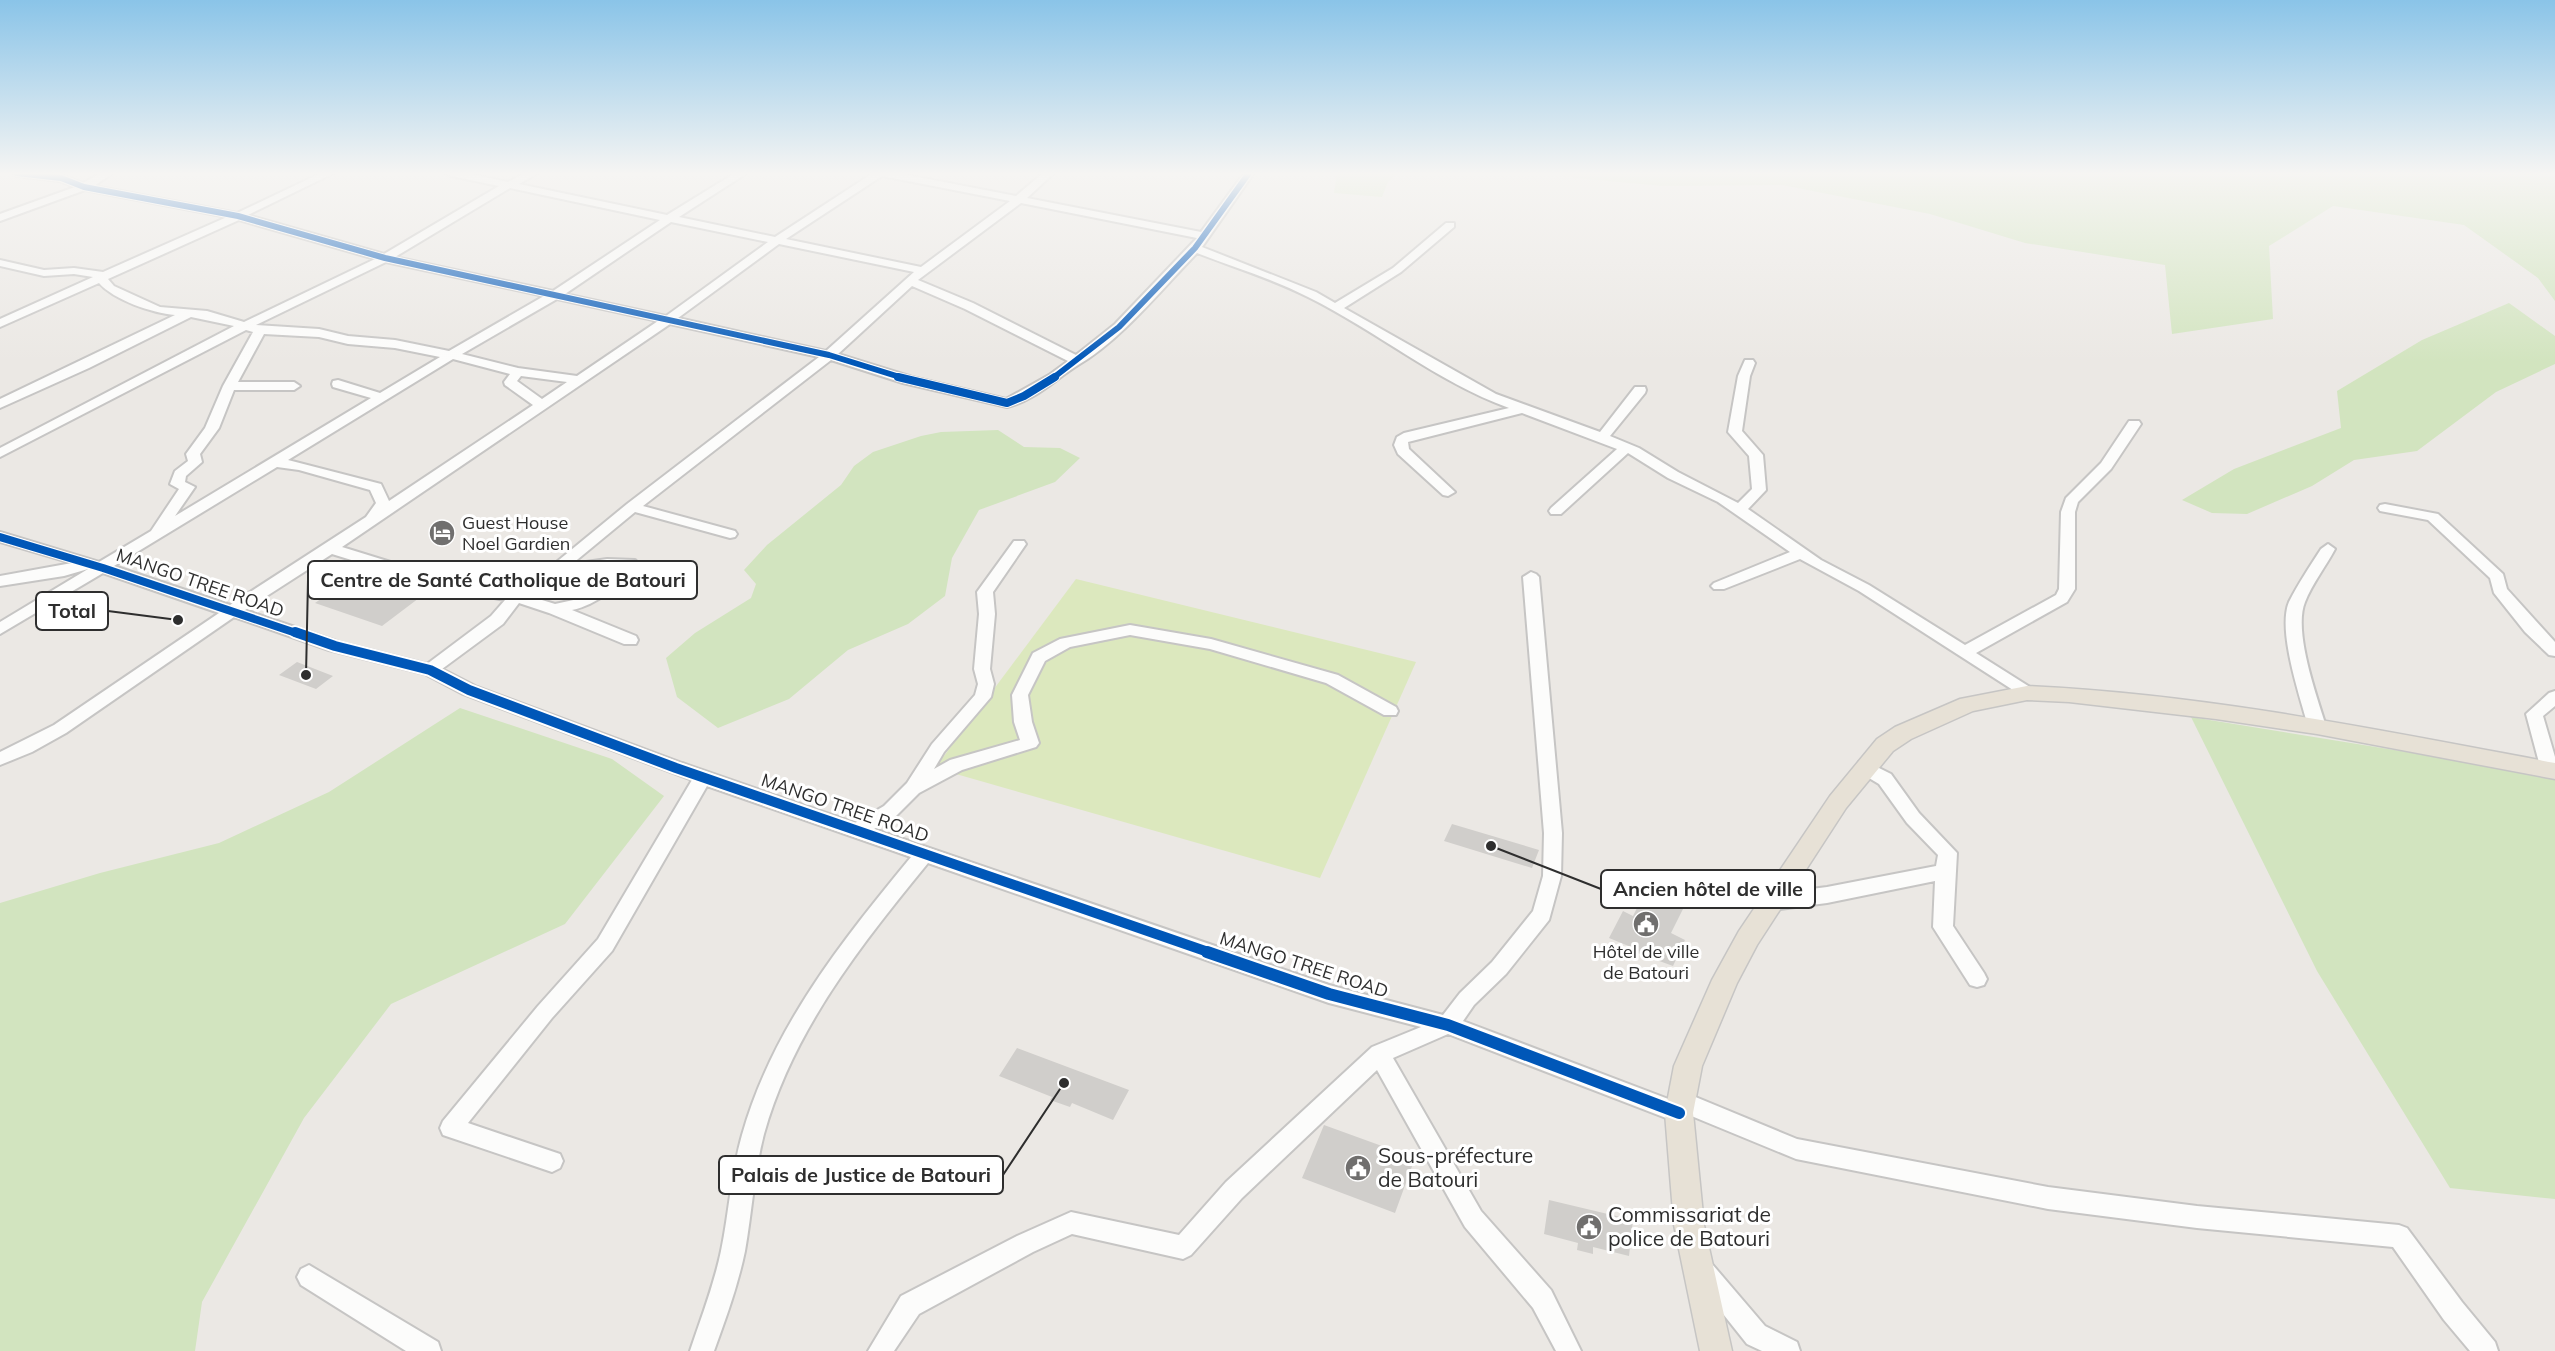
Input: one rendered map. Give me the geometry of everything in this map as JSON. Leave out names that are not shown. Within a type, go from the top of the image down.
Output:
[{"type":"main road","points":[[1716,1351],[1689,1225],[1680,1107],[1688,1066],[1725,980],[1748,938],[1838,802],[1885,745],[1938,715],[1968,704],[2027,693],[2070,695],[2216,711],[2317,726],[2552,770]]},
{"type":"street","points":[[0,323],[194,236]]},
{"type":"street","points":[[308,236],[385,258],[557,294],[829,356],[908,380],[1007,403],[1013,402],[1044,384],[1078,361],[1119,327],[1205,236]]},
{"type":"street","points":[[0,453],[244,326],[385,258],[422,236]]},
{"type":"street","points":[[0,629],[94,566],[156,533],[451,355],[557,294],[643,236]]},
{"type":"street","points":[[754,236],[924,271]]},
{"type":"street","points":[[0,759],[60,729],[231,612],[542,406],[668,320],[784,236]]},
{"type":"street","points":[[430,670],[496,620],[516,597],[553,572],[632,507],[829,356],[911,280],[970,236]]},
{"type":"street","points":[[1337,307],[1397,270],[1437,236]]},
{"type":"street","points":[[1196,248],[1237,266],[1284,281],[1337,307],[1491,397],[1626,448],[1739,510],[1801,553],[1864,588],[2027,693]]},
{"type":"street","points":[[0,263],[44,273],[74,271],[98,274],[110,288],[158,310],[207,315],[260,330],[320,333],[348,340],[395,344],[518,372],[579,380]]},
{"type":"street","points":[[911,280],[921,287],[969,306],[1078,361]]},
{"type":"street","points":[[0,404],[86,365],[188,313]]},
{"type":"street","points":[[156,533],[188,487],[177,484],[180,474],[195,462],[193,454],[212,428],[229,386],[260,330]]},
{"type":"street","points":[[1739,510],[1758,490],[1756,454],[1735,432],[1744,376],[1749,363]]},
{"type":"street","points":[[518,372],[510,382],[542,406]]},
{"type":"street","points":[[338,384],[381,397]]},
{"type":"street","points":[[229,386],[294,386]]},
{"type":"street","points":[[1602,438],[1640,390]]},
{"type":"street","points":[[1448,492],[1403,451],[1402,440],[1409,436],[1522,409]]},
{"type":"street","points":[[1965,652],[2062,598],[2067,588],[2070,548],[2068,513],[2071,501],[2106,466],[2134,424]]},
{"type":"street","points":[[1556,511],[1626,448]]},
{"type":"street","points":[[274,462],[345,477],[376,487],[383,503],[365,525]]},
{"type":"street","points":[[632,507],[730,534]]},
{"type":"street","points":[[2385,508],[2433,517],[2498,577],[2499,590],[2531,628],[2555,651]]},
{"type":"street","name":"MANGO TREE ROAD","points":[[0,537],[335,646],[430,670],[469,690],[703,777],[859,829],[1329,994],[1448,1025],[1796,1149],[2048,1198],[2196,1217],[2399,1236],[2453,1311],[2486,1351]]},
{"type":"street","points":[[913,789],[938,748],[979,704],[986,692],[982,669],[987,614],[985,592],[1019,544]]},
{"type":"street","points":[[330,548],[450,586],[516,597],[555,609],[630,640]]},
{"type":"street","points":[[2317,726],[2298,662],[2295,639],[2296,604],[2328,549]]},
{"type":"street","points":[[1719,586],[1801,553]]},
{"type":"street","points":[[553,572],[630,563],[622,573],[583,603],[555,609]]},
{"type":"street","points":[[0,581],[94,566]]},
{"type":"street","points":[[880,1351],[910,1305],[1024,1244],[1071,1223],[1183,1247],[1234,1190],[1379,1054],[1448,1025],[1467,999],[1499,968],[1542,914],[1552,876],[1551,799],[1531,577]]},
{"type":"street","points":[[859,829],[890,811],[913,789],[956,765],[1030,743],[1023,722],[1020,695],[1039,657],[1066,643],[1113,632],[1130,630],[1211,644],[1332,679],[1390,711]]},
{"type":"street","points":[[2552,770],[2534,714],[2555,697]]},
{"type":"street","points":[[1865,767],[1885,779],[1913,818],[1948,853],[1943,927],[1977,979]]},
{"type":"street","points":[[552,1161],[451,1128],[545,1012],[605,945],[703,777]]},
{"type":"street","points":[[702,1351],[729,1269],[753,1135],[789,1045],[804,1015],[832,973],[880,907],[925,853]]},
{"type":"street","points":[[1772,902],[1827,896],[1945,872]]},
{"type":"street","points":[[1379,1054],[1473,1220],[1542,1299],[1569,1351]]},
{"type":"street","points":[[1698,1264],[1756,1335],[1788,1351]]},
{"type":"street","points":[[309,1276],[429,1351]]},
{"type":"green space","points":[[2002,236],[2285,236],[2269,246],[2273,319],[2172,334],[2165,265],[2025,243]]},
{"type":"green space","points":[[2479,236],[2555,236],[2555,301],[2538,278]]},
{"type":"green space","points":[[2509,303],[2555,336],[2555,364],[2496,392],[2417,451],[2354,460],[2312,486],[2247,514],[2212,513],[2182,500],[2234,469],[2341,428],[2337,391],[2422,340]]},
{"type":"green space","points":[[998,430],[1024,447],[1060,448],[1080,458],[1055,482],[979,510],[952,558],[945,596],[908,624],[848,650],[789,699],[718,728],[677,697],[666,658],[695,633],[751,598],[756,584],[744,570],[767,545],[841,485],[854,466],[873,452],[921,436],[941,432]]},
{"type":"green space","points":[[1076,579],[1416,662],[1320,878],[935,768]]},
{"type":"green space","points":[[460,708],[612,759],[664,796],[565,924],[391,1004],[304,1118],[202,1302],[195,1351],[0,1351],[0,903],[100,873],[219,843],[329,792]]},
{"type":"green space","points":[[2191,717],[2555,776],[2555,1199],[2450,1188],[2317,971]]},
{"type":"building","points":[[357,574],[423,595],[382,626],[315,603]]},
{"type":"building","points":[[297,662],[333,676],[316,689],[279,675]]},
{"type":"building","points":[[1452,824],[1539,850],[1532,868],[1444,841]]},
{"type":"building","name":"Hôtel de ville de Batouri","points":[[1645,892],[1683,909],[1671,933],[1685,940],[1673,966],[1629,950],[1631,947],[1609,938],[1623,911],[1633,916]]},
{"type":"building","points":[[1017,1048],[1129,1090],[1113,1120],[1072,1103],[1070,1107],[1050,1100],[1052,1097],[999,1076]]},
{"type":"building","name":"Sous-préfecture de Batouri","points":[[1324,1125],[1415,1158],[1395,1213],[1302,1178]]},
{"type":"building","name":"Commissariat de police de Batouri","points":[[1549,1200],[1633,1220],[1629,1256],[1593,1247],[1593,1254],[1577,1250],[1578,1243],[1544,1234]]},
{"type":"cycle path","points":[[308,236],[385,258],[829,355],[908,380],[1007,403],[1024,396],[1054,378],[1119,327],[1195,248],[1204,236]]},
{"type":"cycle path","points":[[0,537],[103,568],[335,646],[430,670],[469,690],[676,768],[1329,994],[1448,1025],[1679,1113]]},
{"type":"place","name":"Guest House Noel Gardien","points":[[442,533]]},
{"type":"place","name":"Total","points":[[178,620]]},
{"type":"place","name":"Centre de Santé Catholique de Batouri","points":[[306,675]]},
{"type":"place","name":"Ancien hôtel de ville","points":[[1491,846]]},
{"type":"place","name":"Hôtel de ville de Batouri","points":[[1646,924]]},
{"type":"place","name":"Palais de Justice de Batouri","points":[[1064,1083]]},
{"type":"place","name":"Sous-préfecture de Batouri","points":[[1358,1168]]},
{"type":"place","name":"Commissariat de police de Batouri","points":[[1589,1227]]}]
